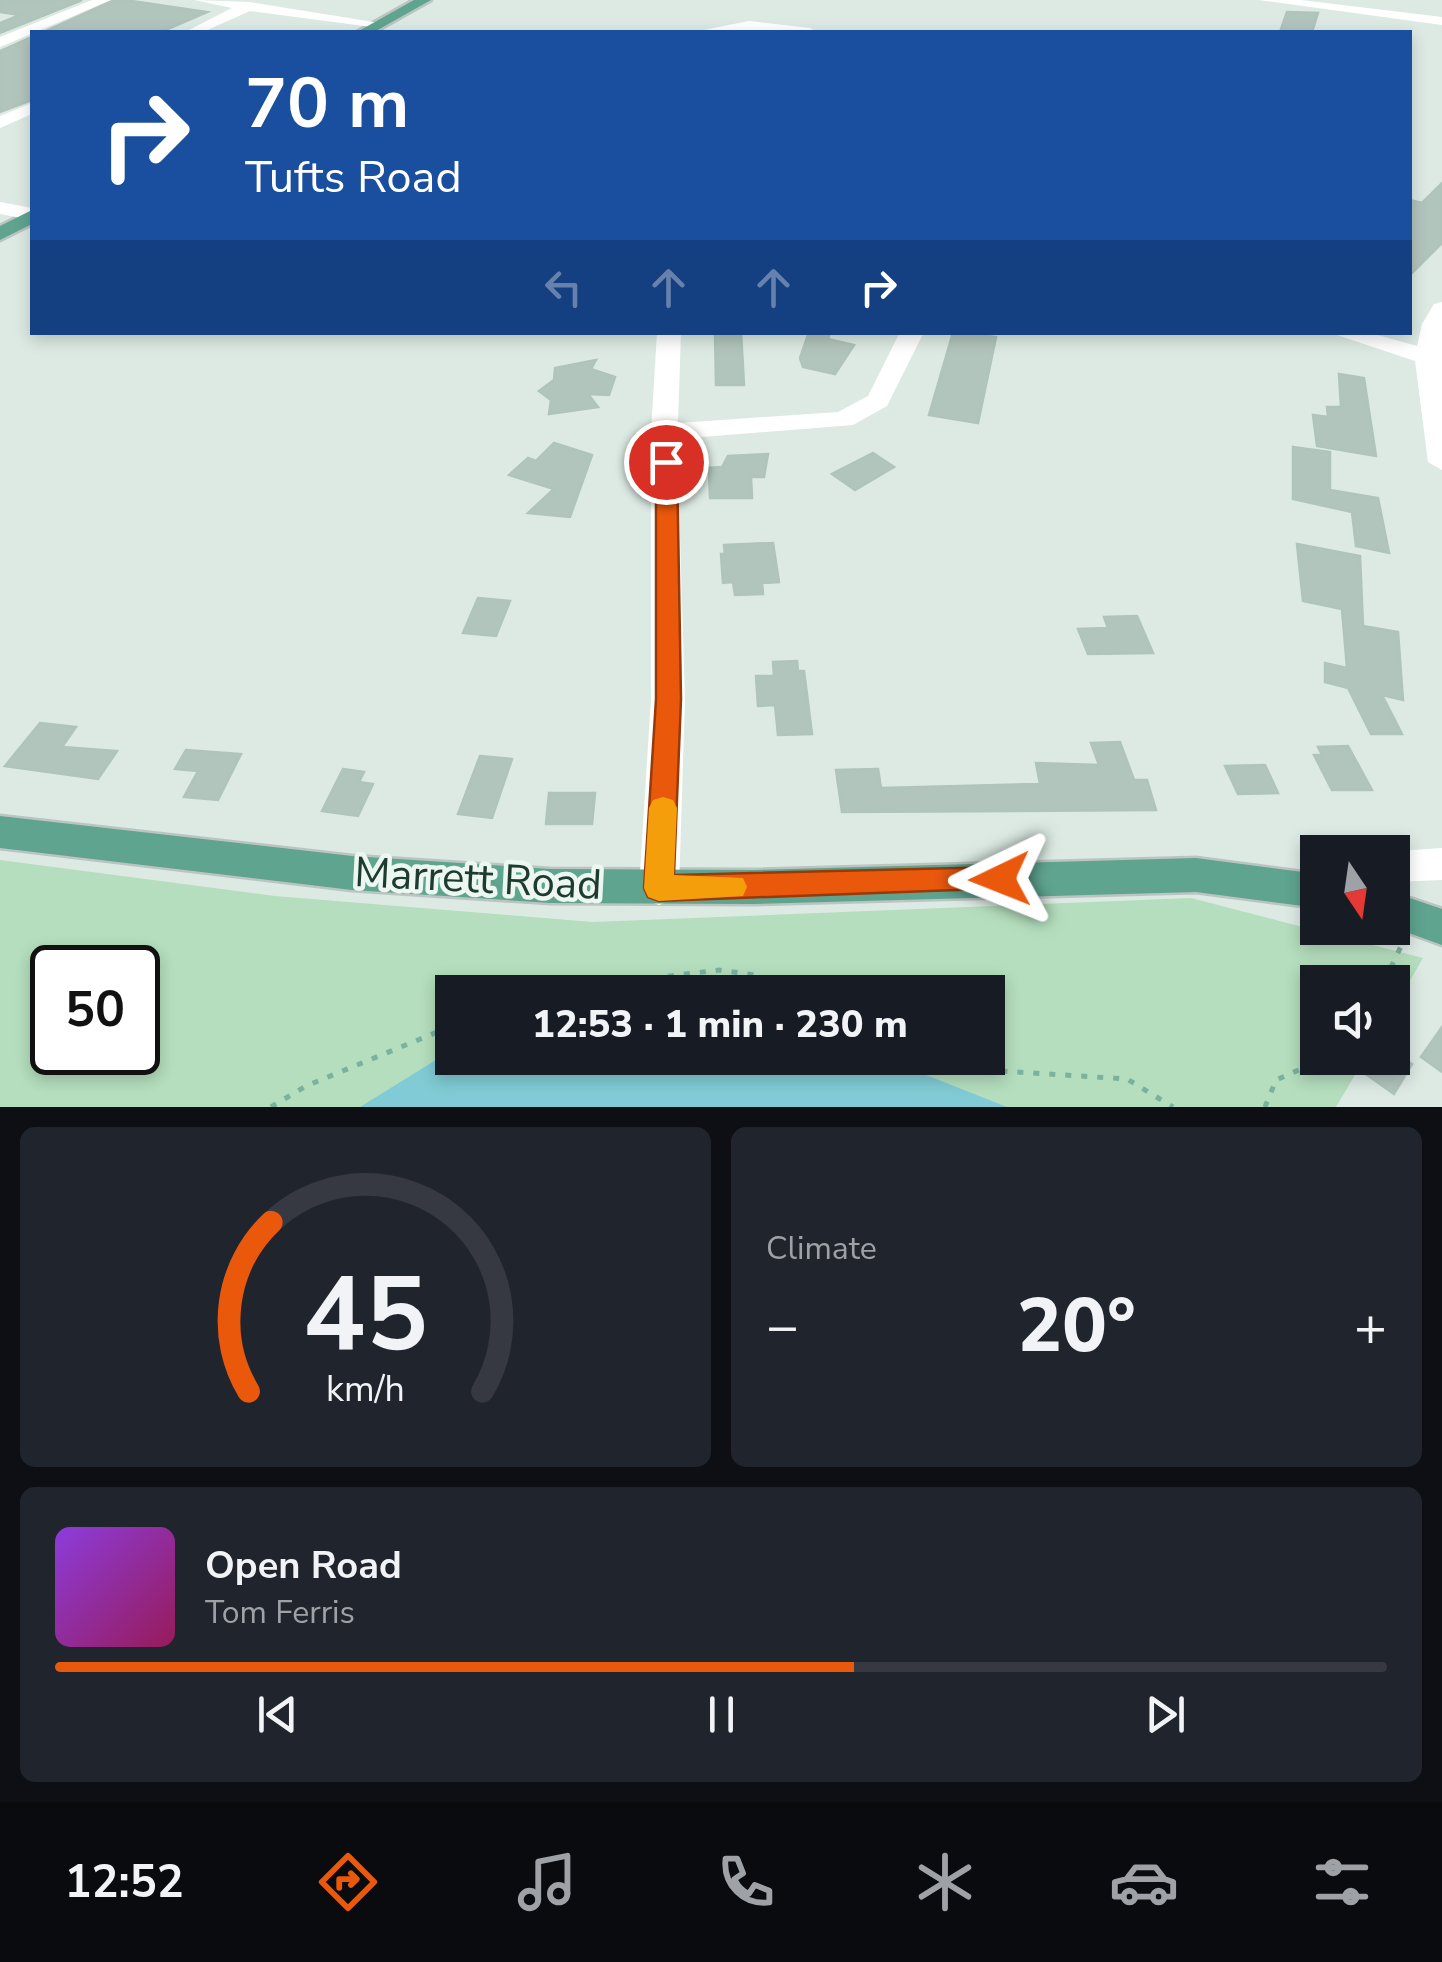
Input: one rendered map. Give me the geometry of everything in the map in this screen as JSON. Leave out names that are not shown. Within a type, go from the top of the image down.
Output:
[{"type":"main road","points":[[368,30],[424,0]]},
{"type":"main road","points":[[0,234],[30,216]]},
{"type":"main road","name":"Marrett Road","points":[[0,832],[389,876],[659,888],[1118,875],[1265,881],[1300,888]]},
{"type":"street","points":[[0,42],[104,0]]},
{"type":"street","points":[[201,0],[256,3],[385,21]]},
{"type":"street","points":[[1266,0],[1354,18],[1442,21]]},
{"type":"street","points":[[196,30],[256,3]]},
{"type":"street","points":[[717,30],[749,26],[790,30]]},
{"type":"street","points":[[0,123],[30,109]]},
{"type":"street","points":[[0,208],[30,215]]},
{"type":"street","points":[[1442,309],[1431,327],[1426,356],[1442,462]]},
{"type":"street","points":[[659,888],[668,699],[664,432],[669,335]]},
{"type":"street","points":[[664,432],[844,419],[878,401],[911,335]]},
{"type":"street","points":[[1350,335],[1426,356]]},
{"type":"street","points":[[1410,865],[1442,864]]},
{"type":"street","points":[[1265,881],[1300,876]]},
{"type":"path","points":[[1395,965],[1415,917]]},
{"type":"path","points":[[679,975],[719,970],[755,975]]},
{"type":"path","points":[[271,1107],[306,1086],[435,1033]]},
{"type":"path","points":[[1264,1107],[1276,1080],[1300,1069]]},
{"type":"path","points":[[1005,1071],[1127,1079],[1173,1107]]},
{"type":"green space","points":[[0,860],[275,896],[593,922],[1191,898],[1300,926],[1300,945],[1373,945],[1423,958],[1410,981],[1410,965],[1300,965],[1300,1075],[1355,1075],[1336,1107],[0,1107]]},
{"type":"water","points":[[435,1061],[435,1075],[926,1075],[1007,1107],[360,1107]]},
{"type":"building","points":[[0,0],[82,0],[0,33],[0,23],[20,15],[0,12]]},
{"type":"building","points":[[114,0],[207,12],[166,30],[48,30]]},
{"type":"building","points":[[1287,12],[1318,13],[1313,30],[1281,30]]},
{"type":"building","points":[[30,38],[30,101],[0,112],[0,51]]},
{"type":"building","points":[[1442,183],[1442,243],[1412,273],[1412,200],[1422,203]]},
{"type":"building","points":[[715,335],[741,335],[744,385],[716,385]]},
{"type":"building","points":[[808,335],[829,335],[828,339],[854,345],[835,374],[803,367],[800,358]]},
{"type":"building","points":[[952,336],[996,337],[978,423],[929,415]]},
{"type":"building","points":[[596,360],[591,369],[615,377],[609,395],[588,394],[598,407],[549,414],[551,400],[539,391],[554,380],[555,368]]},
{"type":"building","points":[[1339,374],[1364,378],[1376,456],[1317,446],[1313,415],[1328,417],[1327,407],[1341,407]]},
{"type":"building","points":[[554,443],[592,455],[570,517],[528,513],[554,489],[509,475],[528,458],[536,461]]},
{"type":"building","points":[[1293,447],[1330,452],[1330,490],[1378,498],[1389,553],[1356,546],[1352,512],[1293,499]]},
{"type":"building","points":[[873,453],[894,467],[855,490],[832,474]]},
{"type":"building","points":[[768,454],[764,477],[751,477],[752,498],[710,498],[709,468],[722,467],[728,456]]},
{"type":"building","points":[[773,543],[779,582],[762,583],[763,594],[735,595],[733,582],[723,583],[724,545]]},
{"type":"building","points":[[1297,544],[1360,556],[1363,626],[1398,632],[1403,700],[1382,695],[1402,734],[1371,734],[1348,688],[1325,682],[1325,663],[1347,668],[1342,609],[1303,601]]},
{"type":"building","points":[[478,598],[510,601],[496,636],[463,633]]},
{"type":"building","points":[[1137,616],[1153,653],[1088,654],[1078,629],[1108,628],[1104,617]]},
{"type":"building","points":[[797,661],[798,671],[804,671],[812,734],[778,735],[775,705],[758,706],[756,676],[774,676],[773,662]]},
{"type":"building","points":[[40,723],[76,727],[62,747],[117,751],[98,779],[5,766]]},
{"type":"building","points":[[1120,742],[1134,780],[1147,780],[1156,810],[842,812],[836,770],[878,769],[881,788],[1040,784],[1036,763],[1099,765],[1091,743]]},
{"type":"building","points":[[1348,746],[1372,790],[1332,790],[1314,755],[1322,755],[1318,747]]},
{"type":"building","points":[[186,750],[241,754],[218,800],[184,797],[198,771],[175,769]]},
{"type":"building","points":[[480,756],[512,759],[492,818],[458,814]]},
{"type":"building","points":[[1265,765],[1278,793],[1238,794],[1225,766]]},
{"type":"building","points":[[343,769],[364,772],[359,782],[373,784],[358,816],[322,811]]},
{"type":"building","points":[[549,793],[595,793],[592,824],[546,824]]},
{"type":"building","points":[[1442,1027],[1442,1072],[1421,1057]]},
{"type":"building","points":[[1367,1075],[1405,1075],[1394,1094]]},
{"type":"slow traffic","points":[[663,808],[659,888],[732,887]]},
{"type":"route","points":[[666,462],[668,699],[659,888],[1000,879]]}]
